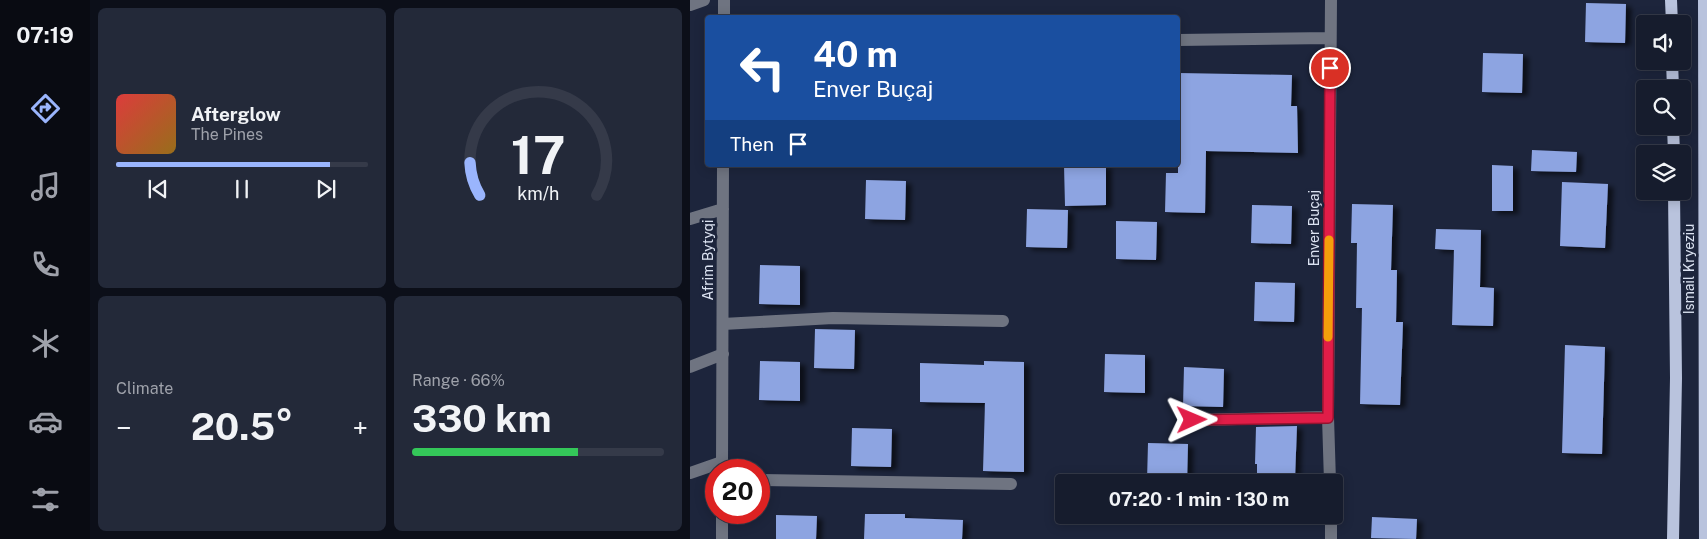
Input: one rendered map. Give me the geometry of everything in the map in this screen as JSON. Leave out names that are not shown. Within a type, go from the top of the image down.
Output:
[{"type":"main road","points":[[1671,0],[1672,15]]},
{"type":"main road","name":"Ismail Kryeziu","points":[[1704,0],[1705,539]]},
{"type":"main road","name":"Ismail Kryeziu","points":[[1673,539],[1676,378],[1674,200]]},
{"type":"street","points":[[690,6],[704,0]]},
{"type":"street","points":[[724,0],[724,15]]},
{"type":"street","name":"Enver Buçaj","points":[[1330,474],[1328,418],[1331,0]]},
{"type":"street","points":[[1180,40],[1330,38]]},
{"type":"street","name":"Afrim Bytyqi","points":[[722,459],[723,167]]},
{"type":"street","points":[[690,219],[723,209]]},
{"type":"street","points":[[723,324],[833,318],[1002,321]]},
{"type":"street","points":[[690,367],[723,354]]},
{"type":"street","points":[[1192,420],[1328,418]]},
{"type":"street","name":"Afrim Bytyqi","points":[[690,473],[705,470]]},
{"type":"street","points":[[770,480],[1011,484]]},
{"type":"street","points":[[722,524],[722,539]]},
{"type":"street","points":[[1331,524],[1331,539]]},
{"type":"building","points":[[1586,3],[1626,4],[1625,43],[1585,42]]},
{"type":"building","points":[[1483,53],[1523,54],[1522,93],[1482,92]]},
{"type":"building","points":[[1180,73],[1292,75],[1291,106],[1297,106],[1298,153],[1206,151],[1205,213],[1165,212],[1166,173],[1178,173],[1178,167],[1180,167]]},
{"type":"building","points":[[1532,150],[1577,152],[1576,172],[1531,171]]},
{"type":"building","points":[[1492,165],[1513,166],[1513,211],[1492,211]]},
{"type":"building","points":[[1064,167],[1106,167],[1106,205],[1065,206]]},
{"type":"building","points":[[866,180],[906,181],[905,220],[865,219]]},
{"type":"building","points":[[1562,182],[1608,184],[1605,248],[1560,246]]},
{"type":"building","points":[[1352,204],[1393,205],[1391,270],[1397,270],[1396,322],[1403,322],[1400,405],[1360,404],[1362,308],[1356,308],[1357,243],[1351,243]]},
{"type":"building","points":[[1252,205],[1292,206],[1291,244],[1251,243]]},
{"type":"building","points":[[1027,209],[1068,210],[1067,248],[1026,247]]},
{"type":"building","points":[[1116,221],[1157,222],[1156,260],[1116,259]]},
{"type":"building","points":[[1436,229],[1481,230],[1480,287],[1494,288],[1493,326],[1452,325],[1454,250],[1435,249]]},
{"type":"building","points":[[760,265],[800,266],[800,305],[759,304]]},
{"type":"building","points":[[1255,282],[1295,283],[1294,322],[1254,321]]},
{"type":"building","points":[[815,329],[855,330],[854,369],[814,368]]},
{"type":"building","points":[[1565,345],[1605,347],[1602,454],[1562,453]]},
{"type":"building","points":[[1105,354],[1145,355],[1145,393],[1104,392]]},
{"type":"building","points":[[760,361],[800,362],[800,401],[759,400]]},
{"type":"building","points":[[984,361],[1024,362],[1024,472],[983,471],[985,403],[920,402],[920,363],[984,365]]},
{"type":"building","points":[[1184,367],[1224,369],[1223,407],[1183,406]]},
{"type":"building","points":[[1297,426],[1295,474],[1257,474],[1257,464],[1255,464],[1256,427]]},
{"type":"building","points":[[852,428],[892,429],[891,467],[851,466]]},
{"type":"building","points":[[1148,443],[1188,444],[1187,474],[1147,474]]},
{"type":"building","points":[[865,514],[905,514],[905,518],[963,520],[962,539],[864,539]]},
{"type":"building","points":[[776,515],[817,516],[816,539],[776,539]]},
{"type":"building","points":[[1372,517],[1417,519],[1416,539],[1371,538]]},
{"type":"slow traffic","points":[[1328,337],[1329,240]]},
{"type":"route","points":[[1192,420],[1328,418],[1330,68]]}]
